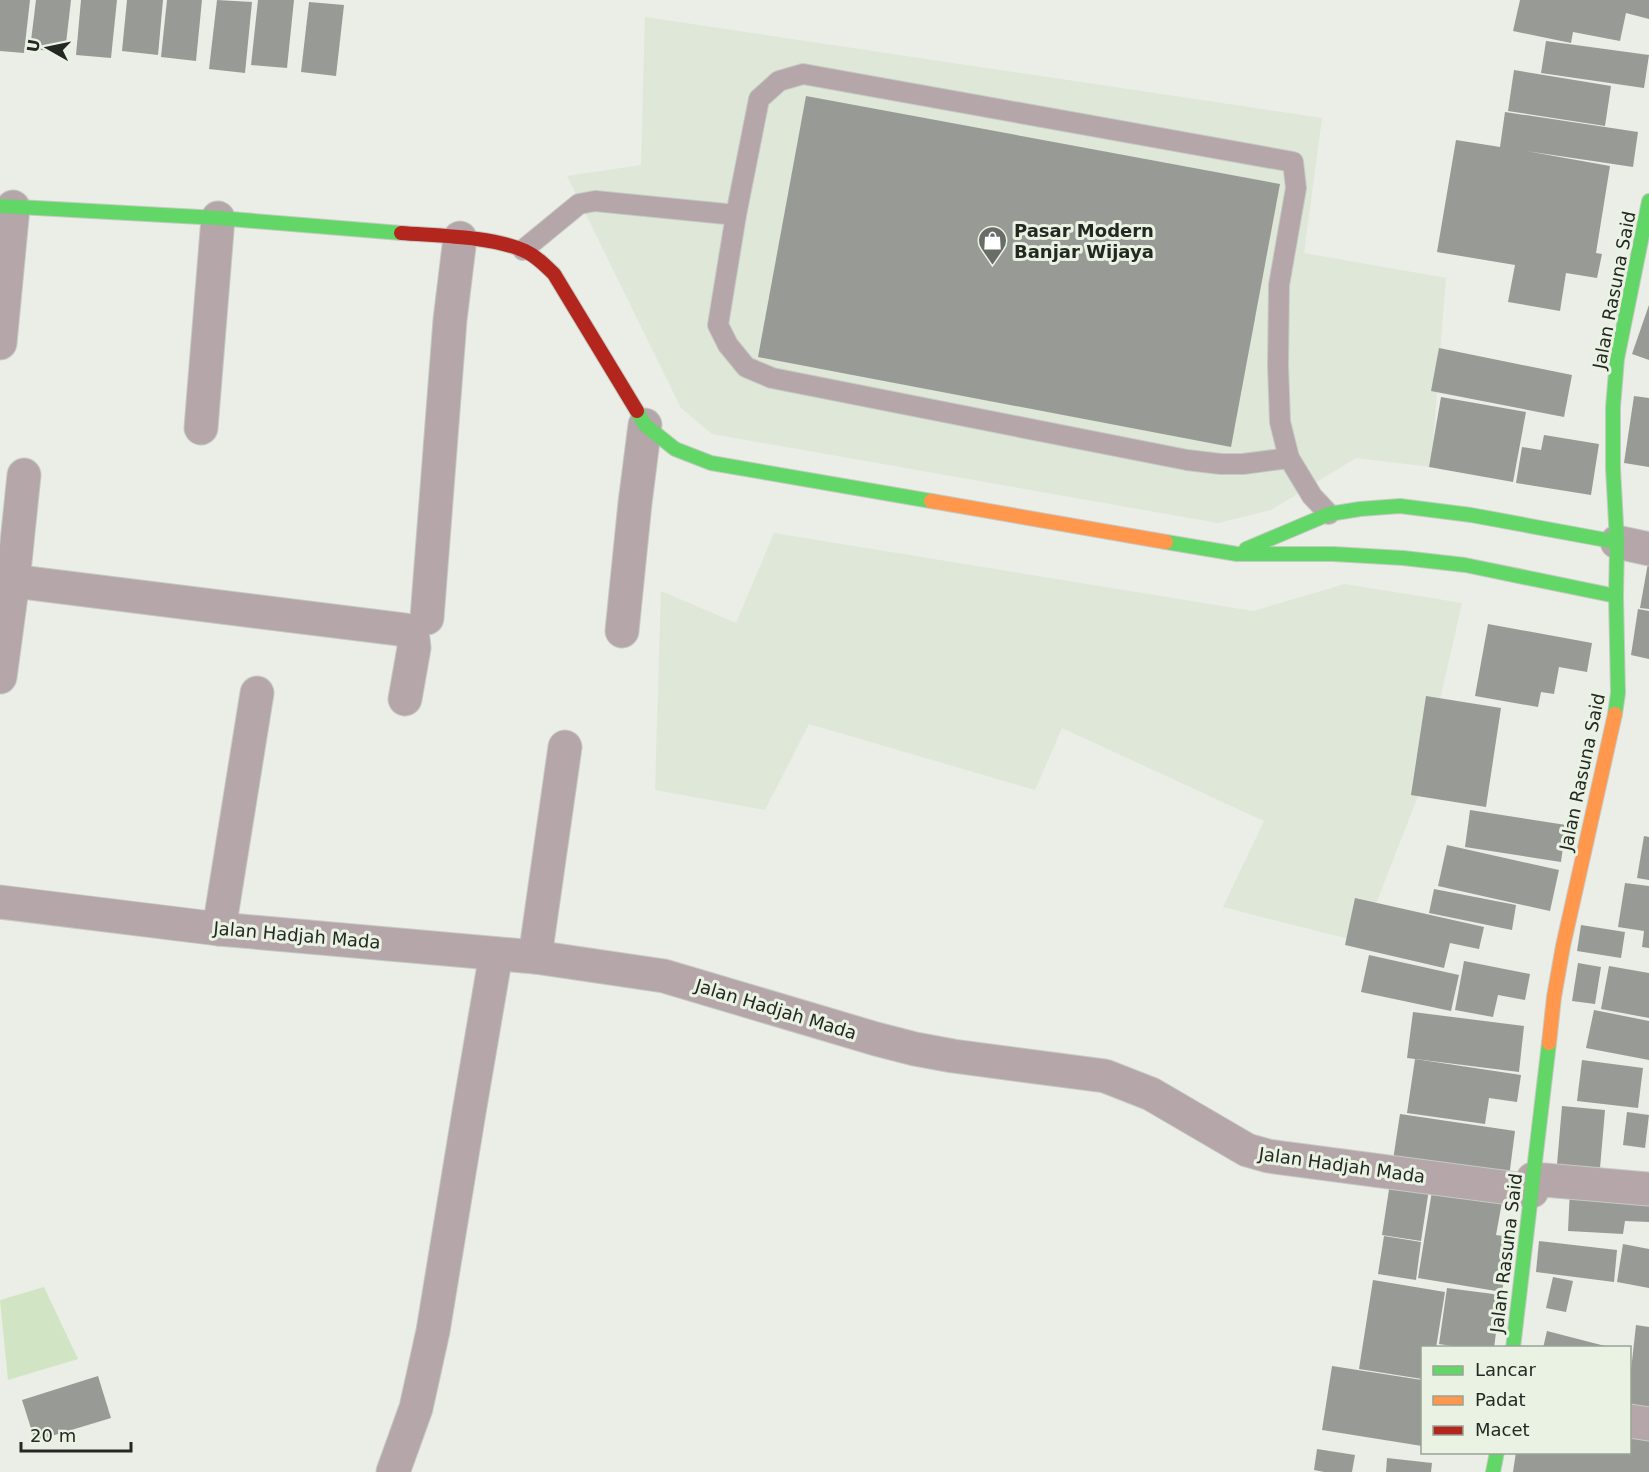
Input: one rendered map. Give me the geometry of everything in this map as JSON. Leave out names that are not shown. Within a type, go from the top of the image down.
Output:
[{"type":"street","name":"Jalan Rasuna Said","points":[[1513,1346],[1554,997],[1563,946],[1614,722],[1618,693],[1613,407],[1617,358],[1649,201]]},
{"type":"street","points":[[0,343],[7,206],[218,218],[482,240],[523,250],[540,260],[554,274],[645,425],[675,448],[711,463],[1237,554],[1333,554],[1465,560],[1616,596]]},
{"type":"street","points":[[201,428],[218,218]]},
{"type":"street","points":[[427,618],[450,320],[460,238]]},
{"type":"street","points":[[622,631],[645,425]]},
{"type":"street","points":[[0,677],[24,475]]},
{"type":"street","points":[[1237,554],[1329,514],[1400,506],[1470,520],[1649,549]]},
{"type":"street","points":[[13,581],[406,630],[413,639],[414,648],[405,699]]},
{"type":"street","points":[[219,929],[257,693]]},
{"type":"street","points":[[535,957],[565,747]]},
{"type":"street","name":"Jalan Hadjah Mada","points":[[0,902],[219,929],[535,957],[664,976],[915,1049],[1105,1076],[1151,1094],[1247,1150],[1268,1156],[1532,1185],[1649,1189]]},
{"type":"street","points":[[393,1472],[416,1408],[434,1331],[496,954]]},
{"type":"street","points":[[1631,1420],[1649,1424]]},
{"type":"street","points":[[1494,1472],[1497,1454]]},
{"type":"lane","points":[[1289,458],[1244,464],[1187,460],[772,378],[746,367],[728,345],[718,325],[736,215],[759,99],[779,81],[802,74],[1293,162],[1296,188],[1279,285],[1280,422],[1289,458],[1312,496],[1329,514]]},
{"type":"lane","points":[[523,250],[579,204],[595,201],[736,215]]},
{"type":"shaded area","name":"Pasar Modern Banjar Wijaya","points":[[645,17],[1322,118],[1304,253],[1446,278],[1431,467],[1356,458],[1271,510],[1218,523],[712,434],[681,408],[567,176],[641,165]]},
{"type":"shaded area","points":[[774,533],[1253,611],[1345,584],[1462,603],[1418,796],[1361,942],[1223,907],[1264,821],[1062,728],[1035,790],[809,724],[765,810],[655,790],[661,591],[736,623]]},
{"type":"green space","points":[[44,1287],[78,1359],[8,1380],[0,1300]]},
{"type":"building","points":[[0,0],[30,0],[24,53],[0,51]]},
{"type":"building","points":[[36,0],[71,0],[65,52],[30,49]]},
{"type":"building","points":[[81,0],[117,0],[111,58],[76,55]]},
{"type":"building","points":[[127,0],[163,0],[158,55],[122,51]]},
{"type":"building","points":[[167,0],[202,0],[196,61],[161,57]]},
{"type":"building","points":[[217,0],[252,2],[245,73],[209,69]]},
{"type":"building","points":[[258,0],[294,0],[287,68],[251,65]]},
{"type":"building","points":[[1520,0],[1649,0],[1649,19],[1626,13],[1620,41],[1573,32],[1571,43],[1513,31]]},
{"type":"building","points":[[309,2],[344,5],[336,76],[301,72]]},
{"type":"building","points":[[1546,41],[1649,55],[1644,88],[1541,73]]},
{"type":"building","points":[[1514,70],[1611,86],[1605,126],[1508,111]]},
{"type":"building","points":[[806,96],[1280,184],[1231,447],[758,357]]},
{"type":"building","points":[[1505,112],[1638,132],[1633,167],[1526,151],[1610,166],[1596,253],[1602,254],[1597,278],[1566,273],[1560,311],[1508,302],[1515,265],[1437,252],[1456,140],[1500,147]]},
{"type":"building","points":[[1649,305],[1649,360],[1632,354]]},
{"type":"building","points":[[1439,348],[1572,375],[1564,417],[1431,391]]},
{"type":"building","points":[[1634,396],[1649,398],[1649,467],[1624,463]]},
{"type":"building","points":[[1441,397],[1526,412],[1513,482],[1429,467]]},
{"type":"building","points":[[1544,435],[1599,444],[1591,495],[1516,483],[1522,447],[1541,450]]},
{"type":"building","points":[[1649,563],[1649,609],[1640,608]]},
{"type":"building","points":[[1638,609],[1649,611],[1649,659],[1631,655]]},
{"type":"building","points":[[1488,624],[1592,643],[1587,672],[1559,667],[1554,694],[1541,692],[1538,707],[1475,696]]},
{"type":"building","points":[[1426,696],[1501,708],[1486,807],[1411,795]]},
{"type":"building","points":[[1470,810],[1566,825],[1561,862],[1465,847]]},
{"type":"building","points":[[1644,836],[1649,837],[1649,880],[1637,878]]},
{"type":"building","points":[[1447,845],[1559,870],[1550,911],[1438,886]]},
{"type":"building","points":[[1625,883],[1649,886],[1649,948],[1642,947],[1644,931],[1618,927]]},
{"type":"building","points":[[1434,889],[1516,905],[1512,930],[1429,913]]},
{"type":"building","points":[[1355,898],[1484,927],[1479,949],[1450,943],[1444,968],[1345,945]]},
{"type":"building","points":[[1581,925],[1625,932],[1621,958],[1577,951]]},
{"type":"building","points":[[1369,955],[1459,975],[1451,1011],[1361,992]]},
{"type":"building","points":[[1464,961],[1530,974],[1525,1000],[1498,995],[1493,1017],[1455,1010]]},
{"type":"building","points":[[1578,963],[1601,967],[1595,1004],[1572,1001]]},
{"type":"building","points":[[1609,966],[1649,973],[1649,1018],[1601,1009]]},
{"type":"building","points":[[1594,1010],[1649,1021],[1649,1060],[1586,1048]]},
{"type":"building","points":[[1413,1012],[1524,1026],[1519,1072],[1407,1058]]},
{"type":"building","points":[[1415,1059],[1521,1075],[1517,1102],[1489,1098],[1485,1124],[1407,1113]]},
{"type":"building","points":[[1582,1060],[1643,1068],[1638,1108],[1577,1101]]},
{"type":"building","points":[[1562,1106],[1605,1110],[1599,1180],[1556,1176]]},
{"type":"building","points":[[1627,1112],[1649,1115],[1645,1148],[1623,1145]]},
{"type":"building","points":[[1400,1114],[1515,1131],[1509,1177],[1393,1160]]},
{"type":"building","points":[[1390,1183],[1429,1189],[1421,1241],[1382,1235]]},
{"type":"building","points":[[1570,1189],[1649,1194],[1649,1222],[1625,1221],[1623,1234],[1568,1231]]},
{"type":"building","points":[[1432,1191],[1502,1202],[1496,1235],[1511,1237],[1502,1292],[1418,1278]]},
{"type":"building","points":[[1384,1236],[1421,1242],[1416,1280],[1378,1274]]},
{"type":"building","points":[[1539,1241],[1617,1250],[1614,1282],[1536,1272]]},
{"type":"building","points":[[1623,1244],[1649,1249],[1649,1288],[1617,1282]]},
{"type":"building","points":[[1553,1277],[1573,1281],[1566,1312],[1546,1308]]},
{"type":"building","points":[[1373,1280],[1445,1292],[1436,1346],[1421,1346],[1421,1379],[1359,1369]]},
{"type":"building","points":[[1447,1288],[1501,1295],[1494,1346],[1439,1344]]},
{"type":"building","points":[[1636,1325],[1649,1327],[1649,1416],[1631,1414],[1631,1370]]},
{"type":"building","points":[[1547,1331],[1605,1346],[1543,1346]]},
{"type":"building","points":[[1332,1366],[1421,1380],[1421,1446],[1322,1430]]},
{"type":"building","points":[[98,1376],[111,1418],[35,1441],[22,1400]]},
{"type":"building","points":[[1631,1427],[1649,1430],[1649,1472],[1513,1472],[1516,1454],[1631,1454]]},
{"type":"building","points":[[1317,1449],[1355,1455],[1352,1472],[1314,1470]]},
{"type":"building","points":[[1387,1458],[1432,1463],[1431,1472],[1386,1472]]},
{"type":"traffic: fast","points":[[1615,714],[1618,693],[1613,407],[1617,359],[1649,201]]},
{"type":"traffic: fast","points":[[0,206],[218,218],[401,233]]},
{"type":"traffic: fast","points":[[637,411],[645,425],[675,449],[711,463],[931,501]]},
{"type":"traffic: fast","points":[[1246,549],[1329,514],[1400,506],[1471,515],[1617,542]]},
{"type":"traffic: fast","points":[[1166,542],[1237,554],[1333,554],[1403,558],[1465,565],[1616,596]]},
{"type":"traffic: fast","points":[[1513,1346],[1549,1043]]},
{"type":"traffic: fast","points":[[1493,1472],[1497,1454]]},
{"type":"traffic: slow","points":[[931,501],[1166,542]]},
{"type":"traffic: slow","points":[[1549,1043],[1563,946],[1615,714]]},
{"type":"traffic: jam","points":[[401,233],[496,242],[525,251],[537,258],[554,274],[637,411]]},
{"type":"place","name":"Pasar Modern Banjar Wijaya","points":[[993,266]]}]
